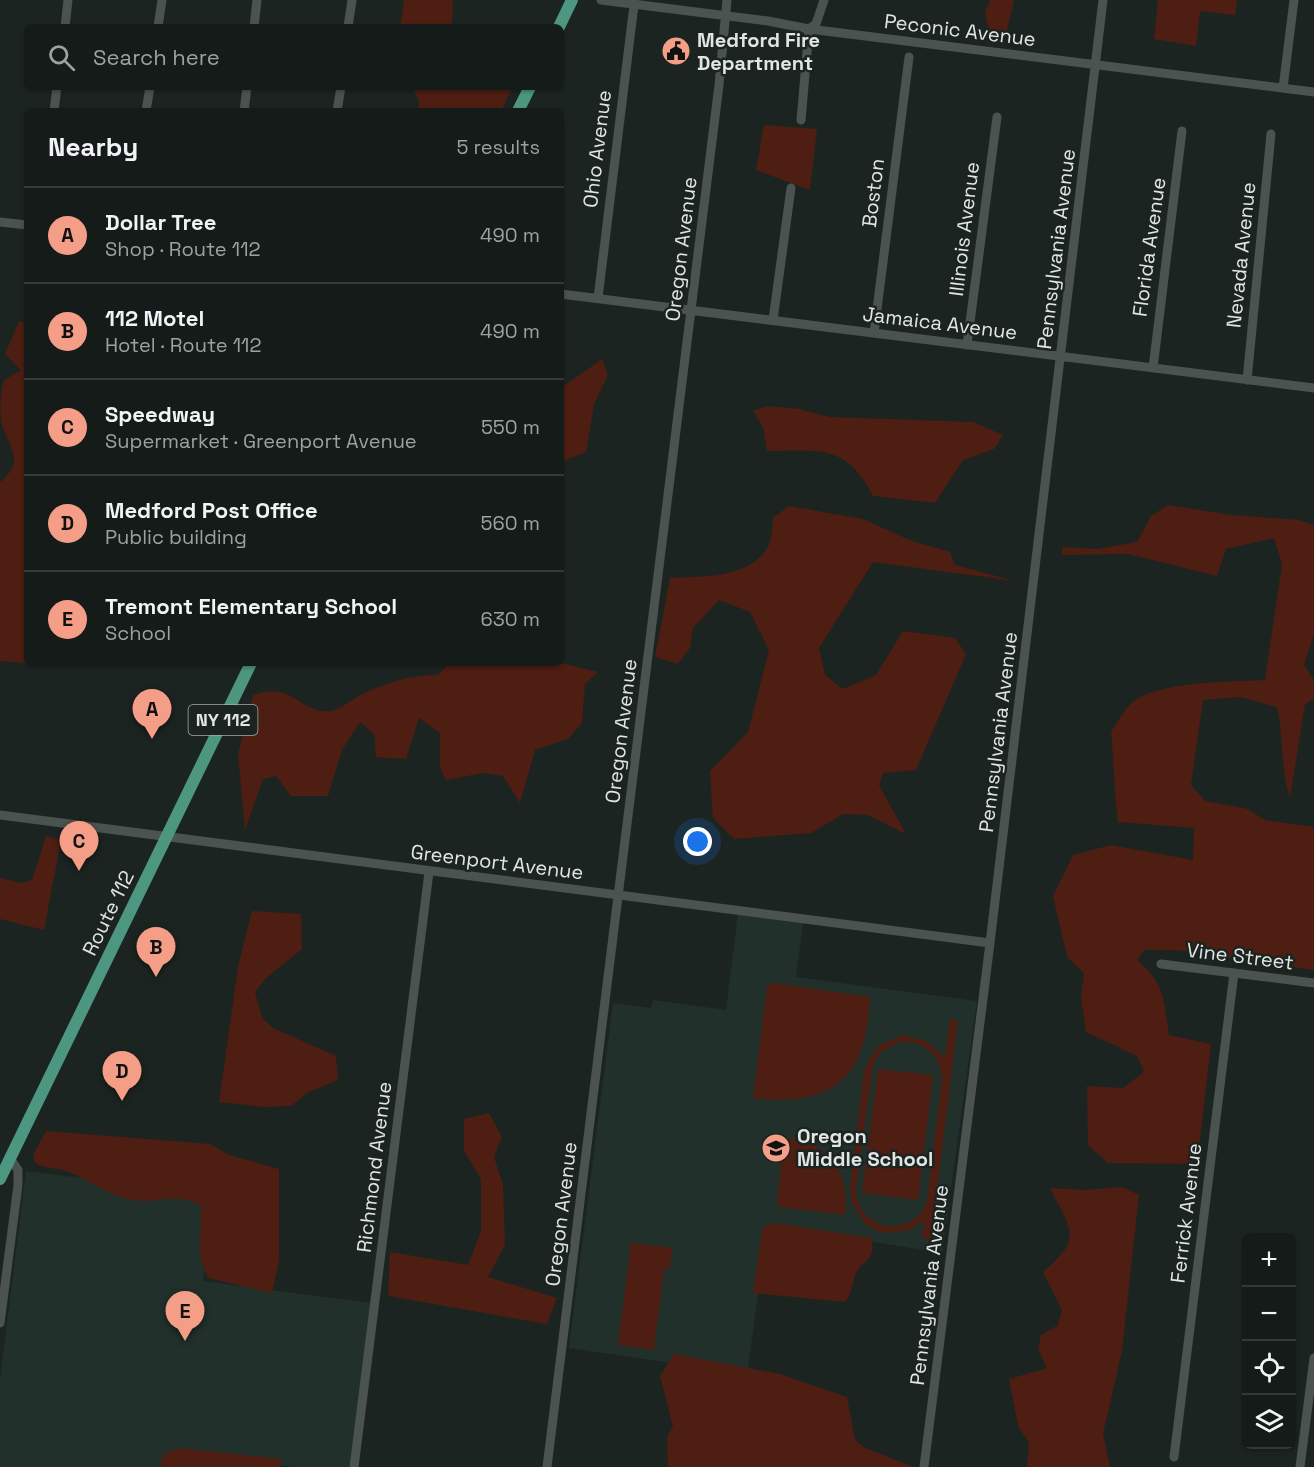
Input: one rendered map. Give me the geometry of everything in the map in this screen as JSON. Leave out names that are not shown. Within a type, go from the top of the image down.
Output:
[{"type":"main road","points":[[560,24],[572,0]]},
{"type":"main road","points":[[520,108],[528,90]]},
{"type":"main road","name":"Route 112","points":[[0,1179],[250,666]]},
{"type":"street","points":[[64,24],[68,0]]},
{"type":"street","points":[[158,24],[162,0]]},
{"type":"street","points":[[254,24],[257,0]]},
{"type":"street","points":[[348,24],[352,0]]},
{"type":"street","name":"Peconic Avenue","points":[[601,0],[809,29],[1314,92]]},
{"type":"street","name":"Oregon Avenue","points":[[547,1467],[692,310],[728,0]]},
{"type":"street","points":[[801,120],[809,29],[816,24],[824,0]]},
{"type":"street","name":"Pennsylvania Avenue","points":[[924,1467],[990,943],[1103,0]]},
{"type":"street","points":[[1283,88],[1294,0]]},
{"type":"street","name":"Ohio Avenue","points":[[598,298],[634,5]]},
{"type":"street","name":"Boston","points":[[874,333],[909,57]]},
{"type":"street","points":[[54,108],[57,90]]},
{"type":"street","points":[[146,108],[150,90]]},
{"type":"street","points":[[244,108],[247,90]]},
{"type":"street","points":[[338,108],[340,90]]},
{"type":"street","name":"Illinois Avenue","points":[[968,345],[997,117]]},
{"type":"street","name":"Florida Avenue","points":[[1153,368],[1182,131]]},
{"type":"street","name":"Nevada Avenue","points":[[1247,380],[1271,134]]},
{"type":"street","points":[[774,321],[790,188]]},
{"type":"street","points":[[0,222],[24,225]]},
{"type":"street","name":"Jamaica Avenue","points":[[564,294],[1314,388]]},
{"type":"street","name":"Greenport Avenue","points":[[0,815],[990,943]]},
{"type":"street","name":"Richmond Avenue","points":[[354,1467],[429,872]]},
{"type":"street","name":"Vine Street","points":[[1161,964],[1314,983]]},
{"type":"street","name":"Ferrick Avenue","points":[[1174,1457],[1234,973]]},
{"type":"street","points":[[0,1323],[18,1185],[18,1170],[10,1158]]},
{"type":"street","points":[[1300,1467],[1314,1358]]},
{"type":"shaded area","points":[[404,0],[453,0],[452,24],[400,24]]},
{"type":"shaded area","points":[[990,0],[1014,0],[1005,39],[990,36],[985,12]]},
{"type":"shaded area","points":[[1158,0],[1237,0],[1235,15],[1200,11],[1196,46],[1154,39]]},
{"type":"shaded area","points":[[414,90],[512,90],[502,108],[418,108],[419,101]]},
{"type":"shaded area","points":[[764,125],[817,129],[810,190],[756,170]]},
{"type":"shaded area","points":[[19,321],[24,322],[24,663],[0,661],[0,482],[13,467],[14,460],[1,422],[1,401],[4,380],[21,370],[5,354]]},
{"type":"shaded area","points":[[602,359],[608,375],[594,404],[586,452],[564,461],[564,386]]},
{"type":"shaded area","points":[[768,406],[799,409],[830,417],[973,422],[1003,435],[994,449],[963,460],[935,503],[873,496],[863,479],[841,458],[816,451],[767,451],[763,427],[753,411]]},
{"type":"shaded area","points":[[1168,505],[1231,515],[1299,520],[1314,525],[1314,634],[1304,665],[1314,680],[1314,699],[1305,704],[1290,798],[1285,776],[1277,707],[1240,697],[1203,700],[1191,785],[1205,801],[1248,809],[1265,820],[1314,827],[1314,970],[1176,950],[1144,950],[1137,960],[1153,977],[1162,993],[1169,1035],[1211,1044],[1197,1164],[1108,1163],[1088,1145],[1087,1086],[1123,1088],[1144,1072],[1137,1056],[1086,1032],[1081,997],[1084,973],[1067,957],[1053,896],[1073,855],[1111,845],[1193,860],[1194,828],[1118,822],[1111,732],[1129,705],[1150,693],[1182,686],[1265,680],[1282,564],[1274,538],[1226,549],[1217,576],[1128,554],[1061,555],[1063,547],[1097,549],[1137,542],[1151,516]]},
{"type":"shaded area","points":[[789,506],[863,519],[912,541],[950,552],[955,565],[1015,581],[873,562],[819,648],[825,675],[843,689],[876,675],[903,631],[955,638],[966,654],[916,770],[883,773],[879,785],[906,834],[868,815],[843,814],[811,833],[734,839],[713,818],[710,771],[748,732],[769,650],[750,612],[719,600],[693,628],[690,648],[678,664],[655,657],[670,578],[722,574],[747,566],[766,550],[771,539],[773,518]]},
{"type":"shaded area","points":[[564,664],[598,672],[585,684],[582,723],[568,739],[535,750],[520,803],[503,776],[483,773],[446,780],[440,768],[440,733],[419,718],[406,759],[376,757],[374,734],[360,722],[342,750],[328,796],[291,796],[276,776],[263,779],[245,830],[238,754],[253,695],[278,692],[311,708],[330,711],[368,691],[387,684],[418,676],[438,675],[447,666],[564,666]]},
{"type":"shaded area","points":[[46,836],[61,840],[44,930],[0,919],[0,878],[22,883],[32,880]]},
{"type":"shaded area","points":[[252,911],[301,914],[302,949],[266,978],[255,992],[262,1018],[273,1028],[336,1056],[338,1080],[307,1093],[291,1106],[264,1107],[219,1102],[238,967]]},
{"type":"shaded area","name":"Oregon Middle School","points":[[738,914],[803,923],[796,977],[977,1001],[942,1253],[768,1225],[747,1374],[569,1348],[613,1003],[651,1008],[653,1000],[726,1010]]},
{"type":"shaded area","points":[[772,983],[870,997],[862,1048],[853,1067],[841,1081],[825,1092],[805,1098],[781,1100],[753,1098],[767,987]]},
{"type":"shaded area","points":[[950,1019],[958,1020],[931,1240],[922,1238],[924,1220],[909,1230],[882,1233],[865,1224],[852,1203],[850,1189],[864,1072],[869,1059],[880,1045],[903,1035],[926,1041],[945,1057]],"holes":[[[899,1042],[916,1043],[929,1050],[941,1070],[942,1079],[927,1202],[919,1215],[909,1223],[885,1226],[865,1214],[858,1202],[856,1188],[873,1065],[880,1053]]]},
{"type":"shaded area","points":[[878,1069],[933,1075],[918,1200],[862,1193]]},
{"type":"shaded area","points":[[489,1113],[502,1137],[494,1157],[503,1185],[505,1245],[488,1277],[557,1298],[547,1324],[388,1296],[390,1252],[468,1265],[481,1231],[481,1179],[464,1151],[464,1119]]},
{"type":"shaded area","points":[[46,1131],[210,1144],[229,1155],[279,1169],[279,1260],[272,1293],[208,1278],[200,1257],[201,1207],[196,1203],[182,1199],[132,1200],[66,1171],[35,1163],[33,1155]]},
{"type":"shaded area","points":[[784,1137],[800,1140],[813,1146],[833,1161],[844,1184],[845,1215],[780,1207],[777,1202]]},
{"type":"shaded area","points":[[26,1171],[214,1195],[203,1281],[371,1303],[350,1467],[293,1467],[171,1451],[168,1467],[0,1467],[0,1379]]},
{"type":"shaded area","points":[[1122,1187],[1139,1195],[1122,1351],[1103,1434],[1110,1467],[1027,1467],[1029,1443],[1018,1426],[1009,1379],[1047,1368],[1038,1349],[1041,1335],[1058,1325],[1062,1310],[1043,1272],[1064,1251],[1069,1242],[1070,1233],[1064,1214],[1050,1188],[1085,1190]]},
{"type":"shaded area","points":[[775,1223],[871,1238],[872,1252],[858,1270],[845,1302],[753,1293],[763,1226]]},
{"type":"shaded area","points":[[631,1243],[672,1248],[670,1269],[664,1268],[654,1350],[618,1345]]},
{"type":"shaded area","points":[[674,1354],[780,1374],[847,1397],[855,1440],[865,1448],[914,1467],[668,1467],[667,1437],[673,1427],[660,1376]]},
{"type":"shaded area","points":[[178,1448],[282,1459],[280,1467],[160,1467],[163,1455]]},
{"type":"place","name":"Medford Fire Department","points":[[676,51]]},
{"type":"place","name":"Dollar Tree","points":[[152,739]]},
{"type":"place","name":"Speedway","points":[[79,871]]},
{"type":"place","name":"112 Motel","points":[[156,977]]},
{"type":"place","name":"Medford Post Office","points":[[122,1101]]},
{"type":"place","name":"Oregon Middle School","points":[[776,1148]]},
{"type":"place","name":"Tremont Elementary School","points":[[185,1341]]}]
